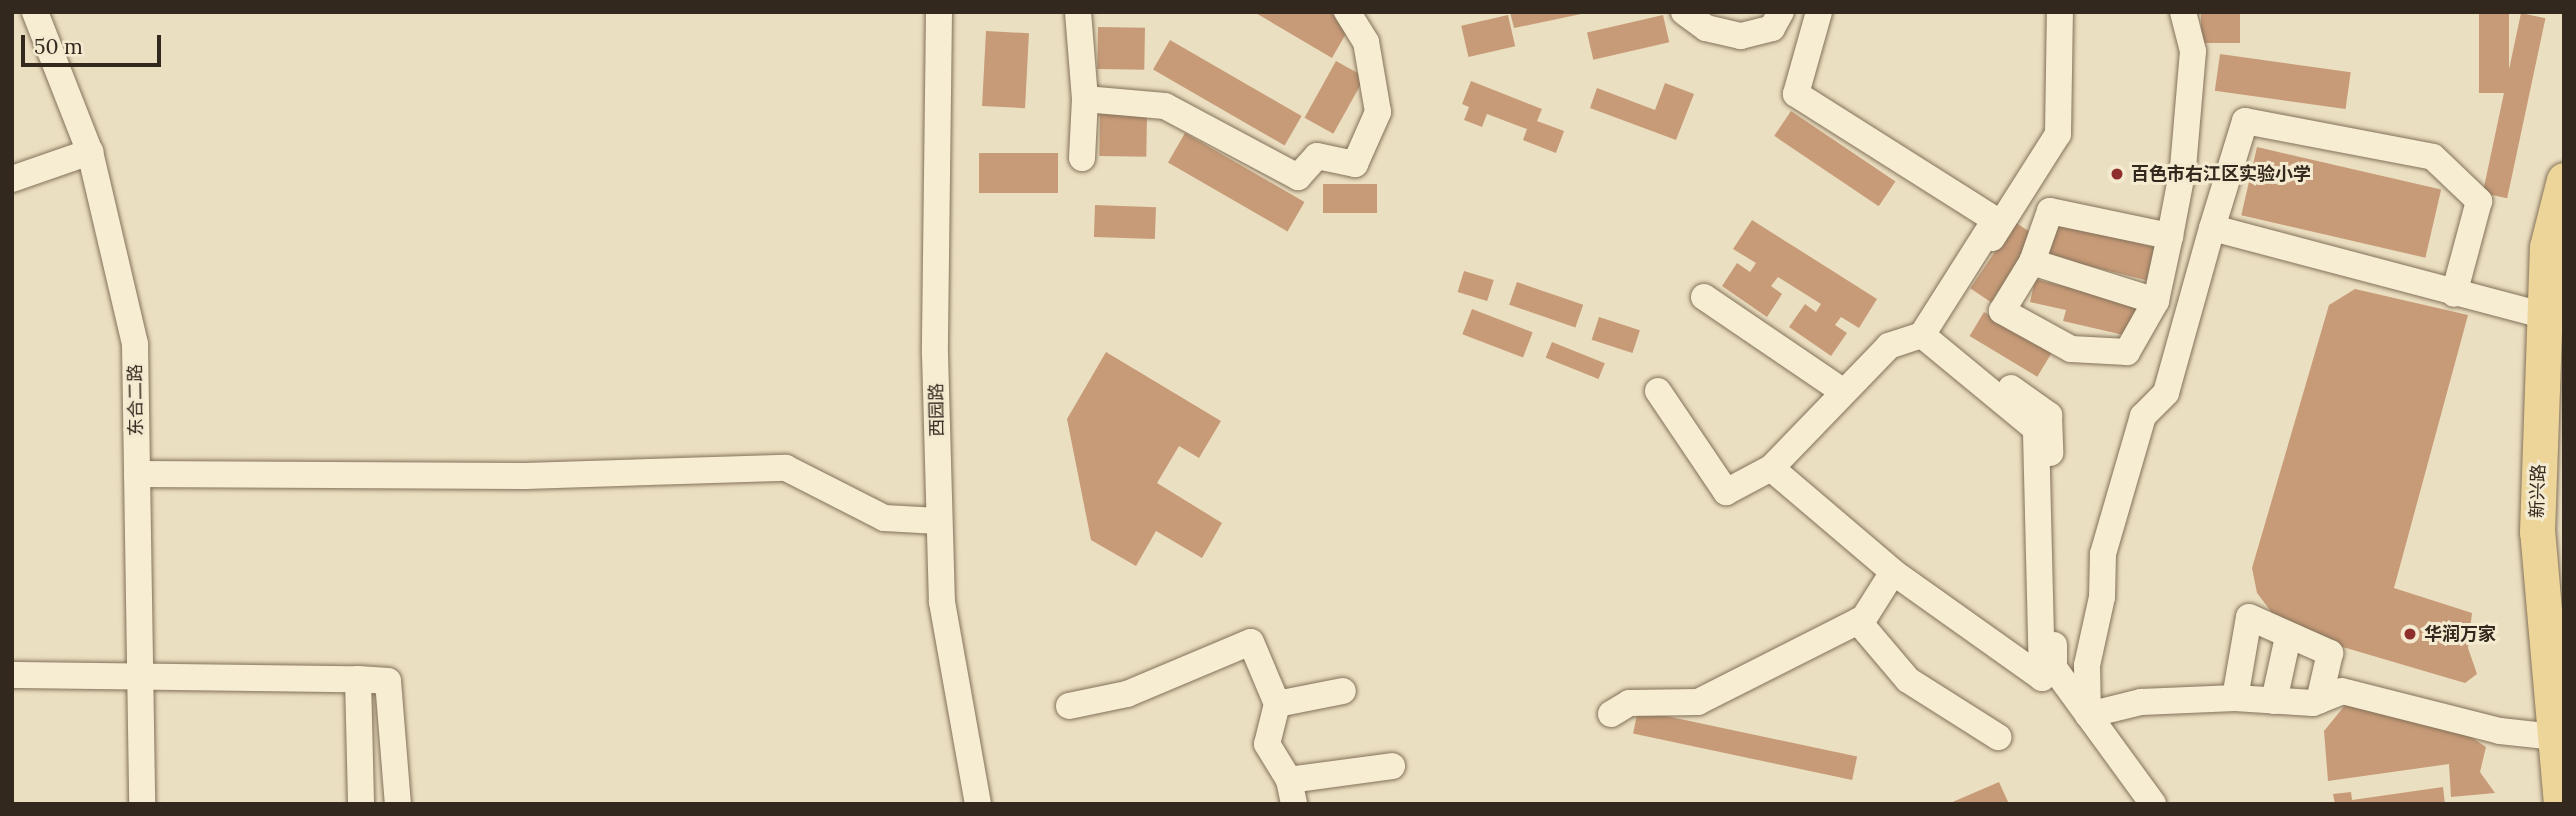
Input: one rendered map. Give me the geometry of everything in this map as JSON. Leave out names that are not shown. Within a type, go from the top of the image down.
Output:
[{"type":"main road","name":"新兴路","points":[[2557,798],[2536,532],[2547,247],[2564,180]]},
{"type":"street","name":"东合二路","points":[[35,12],[90,152],[135,344],[142,804]]},
{"type":"street","name":"西园路","points":[[939,12],[935,355],[942,602],[978,804]]},
{"type":"street","points":[[1078,12],[1086,99],[1082,158]]},
{"type":"street","points":[[1086,99],[1166,106],[1298,177],[1317,156],[1355,164],[1378,112],[1366,42],[1347,12]]},
{"type":"street","points":[[1684,12],[1706,28],[1741,36],[1772,28],[1781,12]]},
{"type":"street","points":[[1658,391],[1726,492],[1771,468],[1889,346],[1922,335],[1995,220],[1796,94],[1819,12]]},
{"type":"street","points":[[2060,12],[2059,134],[1931,332],[2049,415],[2054,668],[2153,804]]},
{"type":"street","points":[[2170,236],[2050,211],[2032,262],[2002,311],[2071,349],[2127,352],[2156,301],[2170,236],[2183,168],[2193,51],[2183,12]]},
{"type":"street","points":[[2088,715],[2087,665],[2102,597],[2103,554],[2143,416],[2166,393],[2245,121],[2432,157],[2480,201],[2454,294]]},
{"type":"street","points":[[12,179],[90,152]]},
{"type":"street","points":[[2212,228],[2454,294],[2546,316]]},
{"type":"street","points":[[2032,262],[2156,301]]},
{"type":"street","points":[[1704,297],[1844,392]]},
{"type":"street","points":[[1771,468],[1893,572],[2042,678],[2036,429],[1922,335]]},
{"type":"street","points":[[137,474],[525,476],[786,468],[884,518],[939,521]]},
{"type":"street","points":[[1611,714],[1629,703],[1698,702],[1858,621],[1893,572]]},
{"type":"street","points":[[2235,698],[2249,617],[2281,629],[2288,637],[2330,653],[2319,701]]},
{"type":"street","points":[[1858,621],[1908,680],[1998,737]]},
{"type":"street","points":[[2274,701],[2288,637]]},
{"type":"street","points":[[1069,706],[1127,694],[1251,642],[1277,704],[1267,744],[1292,792],[1392,766]]},
{"type":"street","points":[[12,675],[388,681],[398,804]]},
{"type":"street","points":[[358,679],[361,804]]},
{"type":"street","points":[[1277,704],[1343,691]]},
{"type":"street","points":[[2088,715],[2140,702],[2235,698],[2319,701],[2342,691],[2500,731],[2553,737]]},
{"type":"building","points":[[1254,12],[1329,12],[1351,25],[1332,58]]},
{"type":"building","points":[[1510,12],[1586,12],[1586,13],[1514,28]]},
{"type":"building","points":[[2201,12],[2240,12],[2240,43],[2201,43]]},
{"type":"building","points":[[2479,12],[2509,12],[2509,93],[2479,93]]},
{"type":"building","points":[[2521,13],[2545,18],[2507,198],[2483,193]]},
{"type":"building","points":[[1508,15],[1515,46],[1468,57],[1461,26]]},
{"type":"building","points":[[1663,15],[1669,42],[1593,60],[1587,33]]},
{"type":"building","points":[[1098,27],[1145,28],[1144,70],[1097,69]]},
{"type":"building","points":[[986,31],[1029,33],[1025,108],[982,106]]},
{"type":"building","points":[[1170,40],[1302,116],[1285,145],[1153,69]]},
{"type":"building","points":[[2220,54],[2351,72],[2346,109],[2215,91]]},
{"type":"building","points":[[1336,61],[1365,77],[1333,134],[1304,118]]},
{"type":"building","points":[[1471,81],[1542,109],[1537,121],[1564,131],[1556,153],[1523,140],[1527,129],[1487,114],[1482,127],[1464,120],[1469,107],[1462,104]]},
{"type":"building","points":[[1665,83],[1694,94],[1676,140],[1590,108],[1597,88],[1655,110]]},
{"type":"building","points":[[1791,111],[1895,181],[1879,206],[1774,136]]},
{"type":"building","points":[[1100,114],[1147,115],[1146,157],[1099,156]]},
{"type":"building","points":[[1185,133],[1305,202],[1288,231],[1168,162]]},
{"type":"building","points":[[2257,147],[2441,190],[2425,258],[2241,215]]},
{"type":"building","points":[[979,153],[1058,153],[1058,193],[979,193]]},
{"type":"building","points":[[1323,184],[1377,184],[1377,213],[1323,213]]},
{"type":"building","points":[[1095,205],[1156,207],[1155,239],[1094,237]]},
{"type":"building","points":[[1752,220],[1877,299],[1859,328],[1841,317],[1835,325],[1847,333],[1831,356],[1789,327],[1805,304],[1816,312],[1821,304],[1778,277],[1771,286],[1782,294],[1767,317],[1722,286],[1737,263],[1750,272],[1756,263],[1733,249]]},
{"type":"building","points":[[2015,222],[2036,236],[1991,302],[1970,288]]},
{"type":"building","points":[[2053,222],[2161,249],[2152,282],[2045,255]]},
{"type":"building","points":[[1464,271],[1494,280],[1487,301],[1458,292]]},
{"type":"building","points":[[2035,279],[2140,305],[2132,337],[2063,321],[2066,310],[2030,302]]},
{"type":"building","points":[[1517,282],[1583,305],[1575,327],[1509,305]]},
{"type":"building","points":[[2355,289],[2468,315],[2394,588],[2472,613],[2468,648],[2477,674],[2465,683],[2302,635],[2273,614],[2257,593],[2252,568],[2329,305]]},
{"type":"building","points":[[1472,309],[1533,332],[1523,358],[1462,334]]},
{"type":"building","points":[[1984,312],[2052,353],[2037,377],[1970,336]]},
{"type":"building","points":[[1599,317],[1640,330],[1632,353],[1592,340]]},
{"type":"building","points":[[1552,342],[1605,363],[1598,379],[1546,358]]},
{"type":"building","points":[[1106,352],[1221,421],[1199,458],[1179,446],[1157,483],[1222,523],[1202,558],[1156,531],[1136,566],[1091,540],[1067,419]]},
{"type":"building","points":[[2346,704],[2471,737],[2486,747],[2480,772],[2495,793],[2451,797],[2449,764],[2328,781],[2324,731]]},
{"type":"building","points":[[1638,710],[1857,757],[1852,780],[1633,733]]},
{"type":"building","points":[[1999,782],[2009,804],[1948,804]]},
{"type":"building","points":[[2443,787],[2445,804],[2335,804],[2333,794],[2351,792],[2352,800]]},
{"type":"place","name":"百色市右江区实验小学","points":[[2117,174]]},
{"type":"place","name":"华润万家","points":[[2410,634]]}]
